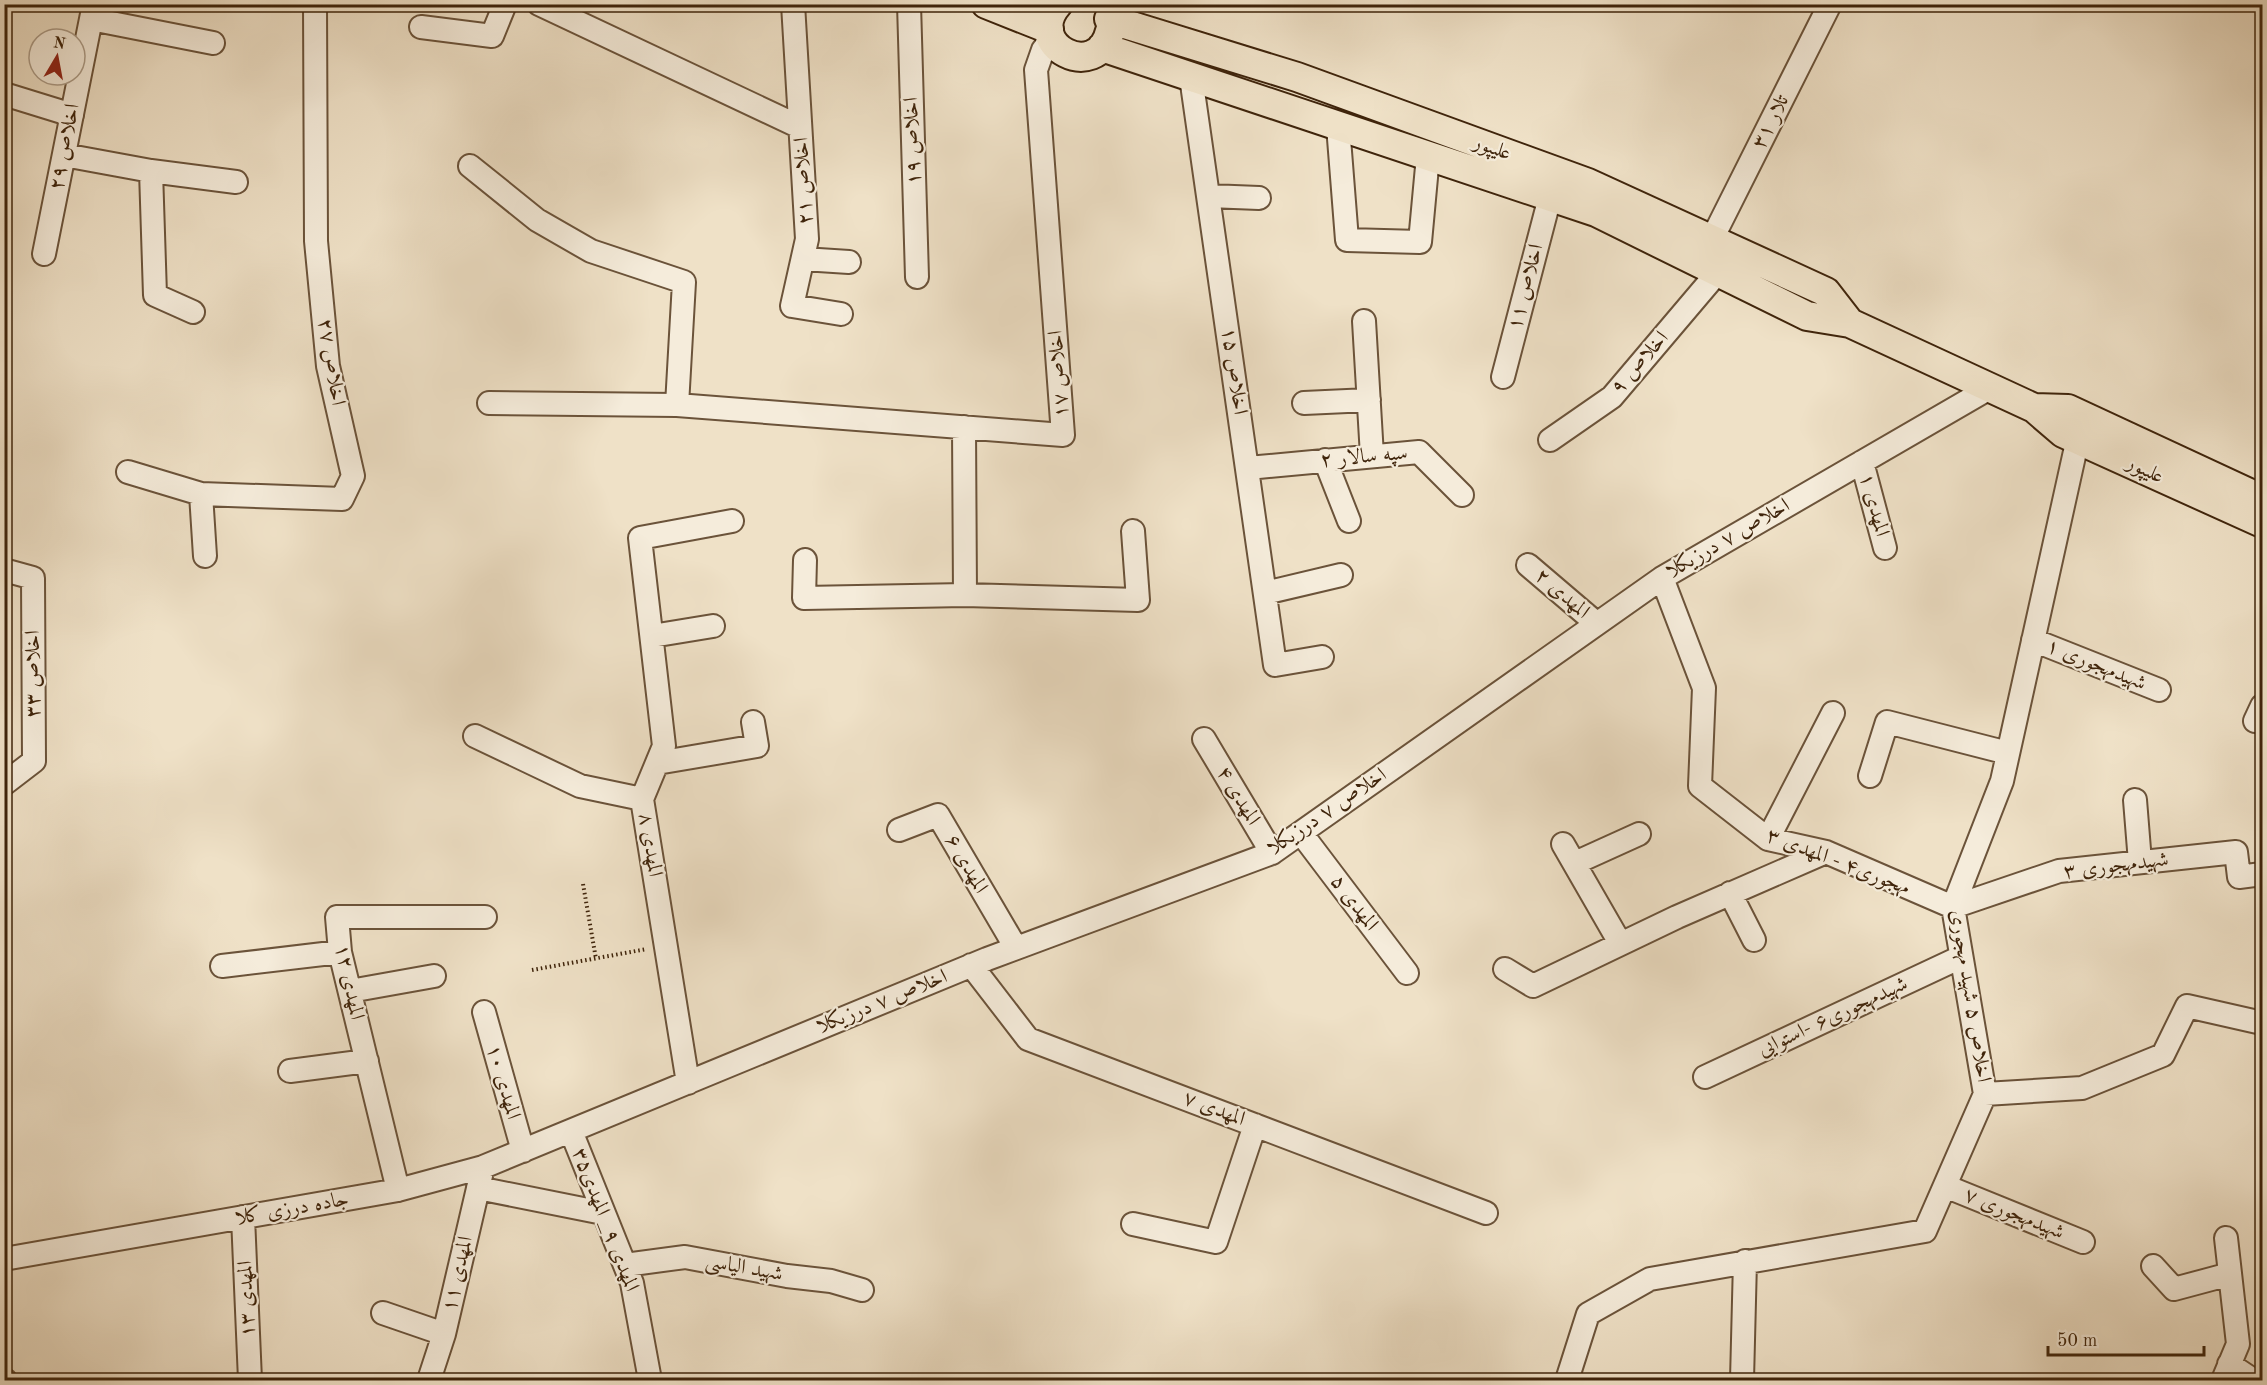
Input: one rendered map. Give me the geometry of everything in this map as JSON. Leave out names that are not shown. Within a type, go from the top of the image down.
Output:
[{"type":"main road","points":[[986,4],[1053,24],[1065,54],[1074,57],[1094,54],[1108,39],[1106,9]]},
{"type":"main road","name":"علیپور","points":[[1106,9],[1588,183],[1826,292],[1850,323]]},
{"type":"main road","name":"علیپور","points":[[1102,47],[1596,213],[1807,316],[1850,323],[1988,389],[2034,408],[2063,433],[2262,524]]},
{"type":"main road","name":"علیپور","points":[[2034,408],[2068,409],[2262,499]]},
{"type":"street","name":"اخلاص ۲۷","points":[[128,472],[201,494],[342,500],[353,476],[328,366],[316,241],[315,4]]},
{"type":"street","points":[[421,27],[492,36],[505,4]]},
{"type":"street","points":[[539,4],[800,127]]},
{"type":"street","name":"اخلاص ۲۱","points":[[793,4],[807,239],[792,306],[841,314]]},
{"type":"street","name":"اخلاص ۱۹","points":[[909,4],[917,278]]},
{"type":"street","name":"تلار ۳۱","points":[[1712,239],[1830,4]]},
{"type":"street","points":[[93,12],[213,43]]},
{"type":"street","name":"اخلاص ۲۹","points":[[44,254],[93,12]]},
{"type":"street","name":"اخلاص ۱۷","points":[[489,403],[676,405],[1063,435],[1036,70],[1053,24]]},
{"type":"street","name":"اخلاص ۱۵","points":[[1191,77],[1275,665],[1322,657]]},
{"type":"street","points":[[4,94],[72,115]]},
{"type":"street","points":[[1338,126],[1347,240],[1420,242],[1428,156]]},
{"type":"street","points":[[64,155],[151,171],[236,182]]},
{"type":"street","points":[[470,166],[537,220],[591,251],[684,282],[676,405]]},
{"type":"street","points":[[151,171],[155,295],[193,312]]},
{"type":"street","points":[[1209,196],[1259,198]]},
{"type":"street","name":"اخلاص ۱۱","points":[[1503,377],[1550,197]]},
{"type":"street","points":[[803,259],[849,262]]},
{"type":"street","name":"اخلاص ۹","points":[[1550,440],[1612,397],[1718,273]]},
{"type":"street","points":[[1364,321],[1372,456]]},
{"type":"street","name":"اخلاص ۷ درزیکلا","points":[[571,1131],[971,965],[1272,853],[1662,578],[1988,389]]},
{"type":"street","points":[[1304,403],[1369,400]]},
{"type":"street","points":[[964,427],[965,595]]},
{"type":"street","name":"اخلاص ۵ شهید مهجوری","points":[[1745,1261],[1925,1231],[1985,1094],[1953,907],[2002,781],[2078,438]]},
{"type":"street","name":"سپه سالار ۲","points":[[1248,468],[1419,452],[1462,495]]},
{"type":"street","points":[[1325,460],[1350,521]]},
{"type":"street","name":"المهدی ۱","points":[[1862,462],[1885,548]]},
{"type":"street","points":[[201,494],[205,556]]},
{"type":"street","name":"المهدی ۸","points":[[688,1083],[642,798],[664,746],[640,538],[732,521]]},
{"type":"street","points":[[805,560],[804,598],[965,595],[1138,600],[1133,531]]},
{"type":"street","name":"المهدی ۲","points":[[1528,565],[1596,623]]},
{"type":"street","name":"اخلاص ۳۳","points":[[4,570],[33,578],[34,761],[4,784]]},
{"type":"street","points":[[1265,593],[1341,575]]},
{"type":"street","name":"مهجوری۴ - المهدی ۳","points":[[1662,578],[1704,688],[1700,786],[1768,839],[1826,852],[1953,907]]},
{"type":"street","points":[[652,636],[713,626]]},
{"type":"street","name":"شهیدمهجوری ۱","points":[[2033,640],[2159,690]]},
{"type":"street","points":[[1768,839],[1833,713]]},
{"type":"street","points":[[657,763],[757,746],[753,722]]},
{"type":"street","points":[[1870,776],[1887,722],[2008,753]]},
{"type":"street","points":[[475,736],[580,786],[642,798]]},
{"type":"street","name":"المهدی ۴","points":[[1204,739],[1272,853]]},
{"type":"street","points":[[2135,800],[2140,862]]},
{"type":"street","name":"المهدی ۶","points":[[899,830],[938,815],[1016,948]]},
{"type":"street","name":"المهدی ۵","points":[[1301,832],[1407,973]]},
{"type":"street","points":[[1620,943],[1569,854],[1639,834]]},
{"type":"street","points":[[1506,969],[1533,986],[1620,943],[1826,852]]},
{"type":"street","name":"شهیدمهجوری ۳","points":[[1953,907],[2059,871],[2140,862],[2236,852],[2239,877],[2262,874]]},
{"type":"street","points":[[1730,893],[1754,940]]},
{"type":"street","name":"المهدی ۱۲","points":[[398,1190],[340,952],[337,917],[485,917]]},
{"type":"street","points":[[222,966],[340,952]]},
{"type":"street","name":"شهیدمهجوری۶ -استوایی","points":[[1706,1077],[1961,957]]},
{"type":"street","name":"المهدی ۷","points":[[971,965],[1028,1039],[1486,1213]]},
{"type":"street","points":[[350,991],[434,976]]},
{"type":"street","points":[[1985,1094],[2082,1088],[2163,1055],[2187,1006],[2262,1023]]},
{"type":"street","name":"المهدی ۱۰","points":[[484,1012],[523,1151]]},
{"type":"street","points":[[290,1071],[367,1061]]},
{"type":"street","points":[[1133,1224],[1216,1242],[1255,1125]]},
{"type":"street","name":"جاده درزی کلا","points":[[4,1259],[480,1177],[523,1151],[571,1131]]},
{"type":"street","name":"المهدی ۹_ المهدی۳۵","points":[[571,1131],[632,1283],[650,1380]]},
{"type":"street","points":[[480,1177],[603,1213]]},
{"type":"street","name":"المهدی ۱۱","points":[[429,1380],[444,1334],[480,1177]]},
{"type":"street","name":"شهیدمهجوری ۷","points":[[1945,1186],[2083,1242]]},
{"type":"street","name":"المهدی ۱۳","points":[[243,1217],[250,1380]]},
{"type":"street","points":[[2226,1238],[2238,1344],[2226,1372],[2253,1380]]},
{"type":"street","name":"شهید الیاسی","points":[[625,1265],[685,1257],[788,1276],[831,1281],[862,1290]]},
{"type":"street","points":[[1567,1380],[1588,1314],[1650,1279],[1745,1261],[1742,1380]]},
{"type":"street","points":[[2153,1266],[2174,1289],[2230,1275]]},
{"type":"street","points":[[383,1313],[444,1334]]},
{"type":"path","points":[[583,884],[596,959]]},
{"type":"path","points":[[532,970],[666,946]]}]
